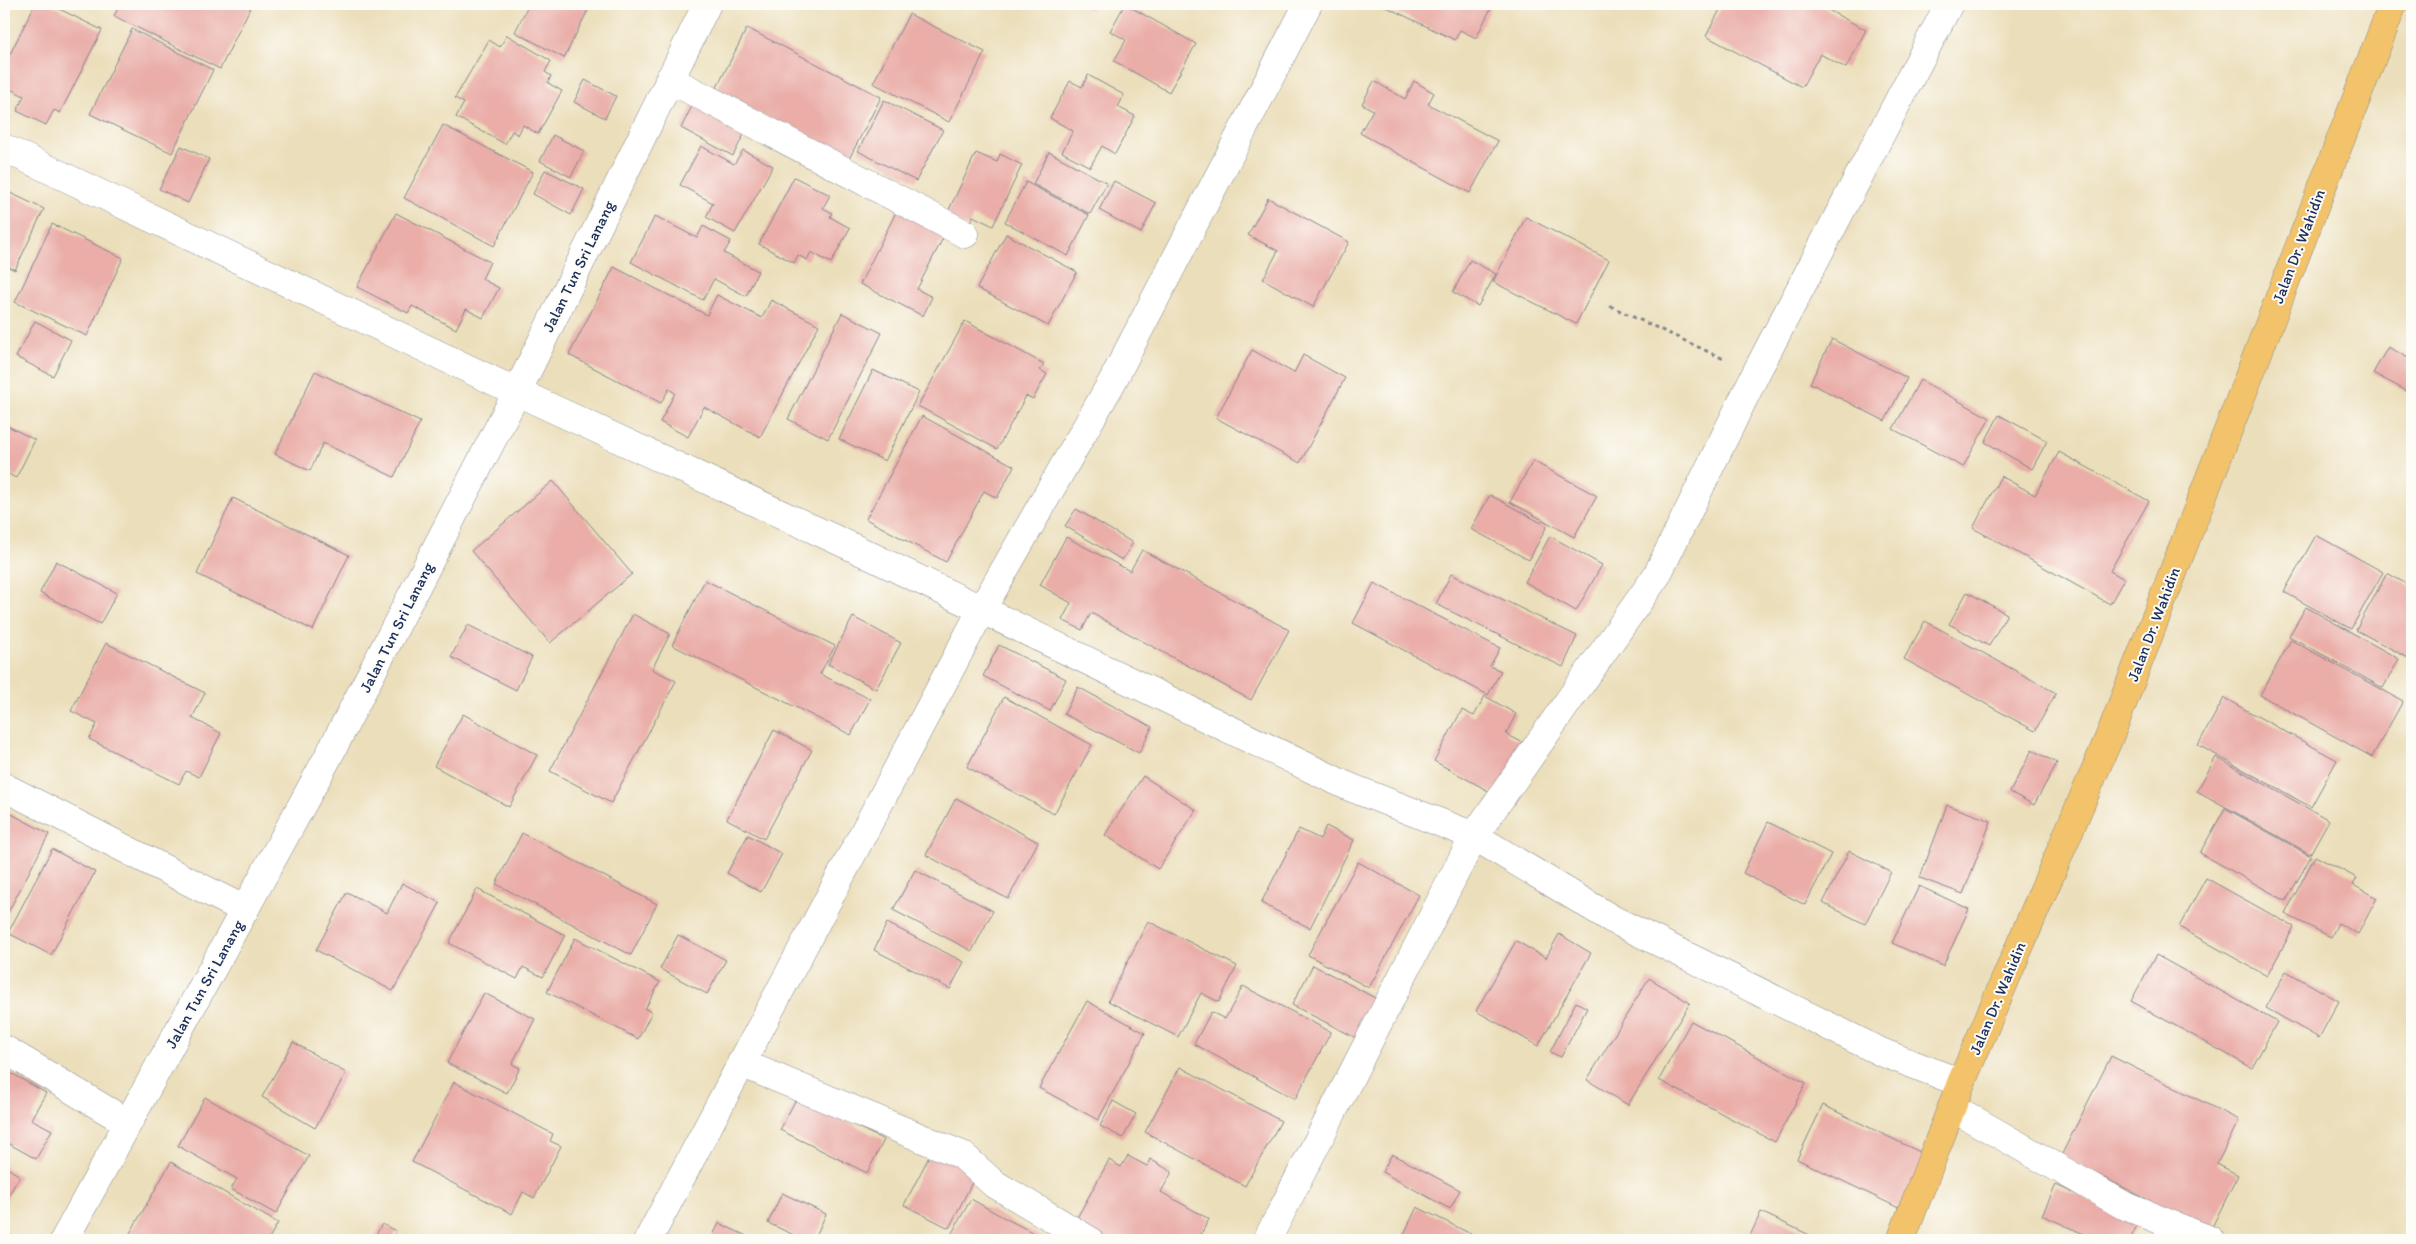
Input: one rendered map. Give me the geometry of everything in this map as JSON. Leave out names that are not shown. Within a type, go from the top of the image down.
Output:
[{"type":"main road","name":"Jalan Dr. Wahidin","points":[[1901,1240],[1957,1095],[2111,733],[2393,4]]},
{"type":"street","name":"Jalan Tun Sri Lanang","points":[[64,1240],[328,759],[517,392],[707,4]]},
{"type":"street","points":[[648,1240],[982,609],[1112,382],[1308,4]]},
{"type":"street","points":[[1267,1240],[1474,836],[1657,575],[1756,374],[1949,4]]},
{"type":"street","points":[[669,79],[965,234]]},
{"type":"street","points":[[4,148],[517,392],[982,609],[1347,786],[1474,836],[1612,919],[1881,1052],[1957,1095],[2123,1205],[2210,1240]]},
{"type":"street","points":[[4,786],[245,910]]},
{"type":"street","points":[[4,1049],[128,1124]]},
{"type":"street","points":[[741,1062],[962,1155],[993,1183],[1089,1240]]},
{"type":"path","points":[[1610,306],[1756,374]]},
{"type":"building","points":[[35,4],[49,4],[102,30],[60,113],[54,110],[46,125],[17,111],[24,96],[4,86],[4,66]]},
{"type":"building","points":[[120,4],[252,4],[220,69],[114,16]]},
{"type":"building","points":[[529,4],[591,4],[564,58],[515,32]]},
{"type":"building","points":[[1079,4],[1094,4],[1091,10]]},
{"type":"building","points":[[1125,4],[1196,44],[1169,92],[1114,61],[1126,40],[1110,31]]},
{"type":"building","points":[[1380,4],[1493,4],[1476,38],[1460,30],[1455,40]]},
{"type":"building","points":[[1723,4],[1817,4],[1866,30],[1846,68],[1820,54],[1802,87],[1706,36]]},
{"type":"building","points":[[909,14],[985,52],[949,122],[873,83]]},
{"type":"building","points":[[747,28],[881,97],[849,159],[715,91]]},
{"type":"building","points":[[132,29],[213,70],[172,153],[90,114]]},
{"type":"building","points":[[507,35],[551,61],[545,72],[551,76],[548,83],[562,91],[538,134],[523,125],[518,135],[512,131],[505,144],[456,117],[464,103],[455,98],[489,40],[500,47]]},
{"type":"building","points":[[1088,75],[1124,95],[1118,107],[1135,116],[1115,154],[1102,146],[1090,167],[1062,152],[1073,131],[1050,118],[1070,81],[1082,87]]},
{"type":"building","points":[[585,80],[616,96],[605,118],[574,102]]},
{"type":"building","points":[[1374,81],[1405,99],[1414,81],[1434,93],[1428,104],[1498,141],[1470,193],[1360,133],[1373,110],[1362,104]]},
{"type":"building","points":[[696,98],[748,126],[733,156],[681,128]]},
{"type":"building","points":[[884,100],[943,130],[916,181],[858,151]]},
{"type":"building","points":[[443,125],[533,172],[494,246],[404,198]]},
{"type":"building","points":[[553,135],[584,151],[571,177],[540,161]]},
{"type":"building","points":[[181,146],[209,159],[188,203],[159,189]]},
{"type":"building","points":[[701,146],[734,164],[743,150],[773,166],[735,233],[706,217],[713,203],[680,185]]},
{"type":"building","points":[[1049,152],[1107,183],[1090,214],[1033,184]]},
{"type":"building","points":[[976,153],[997,162],[1000,154],[1022,165],[993,226],[973,216],[968,227],[946,216]]},
{"type":"building","points":[[545,170],[584,189],[571,215],[533,194]]},
{"type":"building","points":[[794,177],[830,195],[823,208],[832,213],[830,217],[850,228],[831,263],[811,252],[807,260],[798,255],[794,263],[759,244]]},
{"type":"building","points":[[1114,181],[1156,203],[1141,233],[1099,210]]},
{"type":"building","points":[[1026,182],[1089,215],[1068,256],[1005,222]]},
{"type":"building","points":[[4,190],[44,209],[15,270],[4,265]]},
{"type":"building","points":[[1268,198],[1349,242],[1313,307],[1263,279],[1278,251],[1248,235]]},
{"type":"building","points":[[897,210],[945,234],[917,289],[932,297],[923,316],[860,284]]},
{"type":"building","points":[[396,213],[490,262],[482,279],[499,288],[483,318],[466,309],[456,329],[412,306],[408,313],[357,287]]},
{"type":"building","points":[[655,216],[697,238],[703,226],[731,241],[724,253],[758,271],[746,296],[714,279],[703,300],[631,262]]},
{"type":"building","points":[[1526,217],[1609,260],[1576,324],[1493,282]]},
{"type":"building","points":[[52,224],[123,258],[87,336],[15,302]]},
{"type":"building","points":[[1006,234],[1077,272],[1048,326],[977,288]]},
{"type":"building","points":[[1470,260],[1496,274],[1478,306],[1453,292]]},
{"type":"building","points":[[614,267],[707,315],[717,295],[762,318],[771,300],[819,325],[760,437],[704,407],[688,437],[660,422],[675,393],[669,389],[661,403],[569,355]]},
{"type":"building","points":[[842,313],[882,333],[828,439],[788,419]]},
{"type":"building","points":[[35,321],[71,340],[53,376],[16,357]]},
{"type":"building","points":[[965,321],[1044,364],[1040,370],[1047,374],[1033,399],[1026,396],[997,449],[918,406]]},
{"type":"building","points":[[1832,339],[1907,378],[1885,421],[1810,383]]},
{"type":"building","points":[[2388,347],[2412,360],[2412,394],[2373,373]]},
{"type":"building","points":[[1252,350],[1294,373],[1303,355],[1345,378],[1300,463],[1216,418]]},
{"type":"building","points":[[873,370],[919,392],[885,461],[839,439]]},
{"type":"building","points":[[315,371],[420,422],[394,477],[323,443],[310,471],[275,454]]},
{"type":"building","points":[[1920,380],[1990,418],[1963,467],[1893,429]]},
{"type":"building","points":[[1999,415],[2047,441],[2032,469],[1985,442]]},
{"type":"building","points":[[922,416],[1014,466],[997,498],[984,491],[946,562],[866,519]]},
{"type":"building","points":[[4,424],[35,440],[16,478],[4,472]]},
{"type":"building","points":[[2059,452],[2149,501],[2110,571],[2124,579],[2110,604],[1973,528],[2001,476],[2035,495]]},
{"type":"building","points":[[1533,461],[1597,496],[1574,537],[1510,502]]},
{"type":"building","points":[[553,481],[632,574],[550,643],[471,551]]},
{"type":"building","points":[[1490,495],[1547,526],[1529,560],[1471,529]]},
{"type":"building","points":[[233,498],[349,555],[313,630],[197,574]]},
{"type":"building","points":[[1076,509],[1133,543],[1122,560],[1065,526]]},
{"type":"building","points":[[2316,535],[2383,572],[2351,629],[2284,592]]},
{"type":"building","points":[[1550,536],[1602,565],[1576,611],[1525,582]]},
{"type":"building","points":[[1066,537],[1130,571],[1142,550],[1289,630],[1251,700],[1091,613],[1082,630],[1062,620],[1071,603],[1040,585]]},
{"type":"building","points":[[56,561],[117,593],[100,624],[40,593]]},
{"type":"building","points":[[2387,573],[2412,587],[2412,660],[2356,630]]},
{"type":"building","points":[[1451,574],[1577,636],[1563,667],[1436,604]]},
{"type":"building","points":[[705,580],[835,646],[820,674],[870,699],[851,735],[672,645]]},
{"type":"building","points":[[1374,583],[1500,648],[1490,666],[1501,671],[1488,695],[1353,623]]},
{"type":"building","points":[[1967,592],[2007,614],[1989,646],[1949,624]]},
{"type":"building","points":[[2306,607],[2399,659],[2383,688],[2289,636]]},
{"type":"building","points":[[633,614],[670,634],[652,669],[676,681],[611,803],[550,771]]},
{"type":"building","points":[[853,617],[901,643],[876,689],[828,664]]},
{"type":"building","points":[[1925,621],[2056,693],[2035,731],[1904,659]]},
{"type":"building","points":[[468,625],[532,657],[516,690],[451,657]]},
{"type":"building","points":[[2291,640],[2403,701],[2372,757],[2260,695]]},
{"type":"building","points":[[106,643],[205,693],[192,718],[221,733],[199,777],[186,771],[179,784],[89,739],[97,724],[71,711]]},
{"type":"building","points":[[999,645],[1066,679],[1050,711],[983,676]]},
{"type":"building","points":[[1078,687],[1152,727],[1139,753],[1064,714]]},
{"type":"building","points":[[1485,696],[1516,714],[1506,734],[1531,747],[1503,799],[1434,761],[1462,710],[1474,716]]},
{"type":"building","points":[[1004,697],[1092,745],[1054,814],[967,767]]},
{"type":"building","points":[[2224,698],[2337,760],[2311,807],[2198,745]]},
{"type":"building","points":[[463,714],[537,755],[509,807],[434,766]]},
{"type":"building","points":[[774,730],[812,750],[764,839],[727,819]]},
{"type":"building","points":[[2032,750],[2057,763],[2034,805],[2010,792]]},
{"type":"building","points":[[2216,757],[2329,820],[2310,854],[2197,791]]},
{"type":"building","points":[[1143,776],[1196,810],[1158,869],[1105,835]]},
{"type":"building","points":[[956,798],[1038,842],[1008,899],[926,855]]},
{"type":"building","points":[[1947,805],[1991,821],[1963,894],[1920,878]]},
{"type":"building","points":[[2225,808],[2311,856],[2286,901],[2200,853]]},
{"type":"building","points":[[4,810],[49,834],[4,920]]},
{"type":"building","points":[[1768,822],[1831,854],[1805,905],[1743,873]]},
{"type":"building","points":[[1326,826],[1354,840],[1310,928],[1261,903],[1299,829],[1320,839]]},
{"type":"building","points":[[522,833],[657,904],[631,955],[496,884]]},
{"type":"building","points":[[748,835],[782,854],[761,892],[727,873]]},
{"type":"building","points":[[52,849],[95,872],[51,955],[8,933]]},
{"type":"building","points":[[1849,851],[1891,872],[1865,924],[1823,903]]},
{"type":"building","points":[[2315,856],[2357,878],[2353,885],[2377,898],[2358,934],[2338,923],[2331,937],[2285,914]]},
{"type":"building","points":[[1358,862],[1419,895],[1369,988],[1308,955]]},
{"type":"building","points":[[915,870],[993,911],[972,951],[893,910]]},
{"type":"building","points":[[2206,878],[2294,927],[2267,976],[2179,927]]},
{"type":"building","points":[[402,883],[440,903],[393,991],[316,950],[347,892],[387,913]]},
{"type":"building","points":[[1919,886],[1969,909],[1943,966],[1892,943]]},
{"type":"building","points":[[477,889],[565,935],[543,977],[523,967],[517,979],[449,943]]},
{"type":"building","points":[[1148,921],[1237,966],[1219,1002],[1201,993],[1178,1037],[1108,1001]]},
{"type":"building","points":[[887,923],[964,962],[950,989],[874,950]]},
{"type":"building","points":[[1559,934],[1591,953],[1538,1046],[1476,1011],[1516,941],[1546,958]]},
{"type":"building","points":[[678,935],[726,960],[707,994],[660,969]]},
{"type":"building","points":[[575,938],[660,982],[645,1009],[652,1012],[638,1039],[547,992]]},
{"type":"building","points":[[2156,955],[2277,1022],[2252,1068],[2131,1001]]},
{"type":"building","points":[[1313,965],[1379,1000],[1358,1039],[1292,1005]]},
{"type":"building","points":[[2286,971],[2339,1001],[2319,1038],[2266,1008]]},
{"type":"building","points":[[1649,978],[1690,1003],[1628,1105],[1587,1080]]},
{"type":"building","points":[[1243,986],[1331,1032],[1295,1099],[1194,1044],[1211,1012],[1225,1019]]},
{"type":"building","points":[[484,993],[535,1019],[512,1064],[520,1068],[507,1093],[447,1063]]},
{"type":"building","points":[[1087,1001],[1145,1033],[1098,1120],[1039,1088]]},
{"type":"building","points":[[1576,1002],[1587,1008],[1561,1057],[1550,1052]]},
{"type":"building","points":[[1691,1021],[1806,1083],[1775,1142],[1659,1080]]},
{"type":"building","points":[[293,1042],[346,1073],[315,1128],[262,1097]]},
{"type":"building","points":[[2111,1056],[2239,1120],[2217,1164],[2238,1175],[2210,1231],[2061,1156]]},
{"type":"building","points":[[1180,1067],[1281,1121],[1245,1186],[1145,1132]]},
{"type":"building","points":[[4,1069],[46,1093],[31,1119],[52,1130],[36,1159],[4,1141]]},
{"type":"building","points":[[454,1082],[553,1134],[550,1141],[561,1146],[534,1198],[523,1192],[512,1214],[412,1162]]},
{"type":"building","points":[[205,1097],[309,1156],[276,1214],[231,1189],[237,1179],[178,1146]]},
{"type":"building","points":[[797,1097],[884,1140],[867,1173],[780,1130]]},
{"type":"building","points":[[1113,1101],[1136,1114],[1123,1138],[1100,1126]]},
{"type":"building","points":[[1823,1105],[1928,1156],[1903,1210],[1797,1159]]},
{"type":"building","points":[[933,1149],[977,1173],[949,1228],[904,1205]]},
{"type":"building","points":[[1392,1154],[1460,1190],[1450,1209],[1382,1172]]},
{"type":"building","points":[[1128,1156],[1147,1166],[1150,1159],[1172,1172],[1161,1192],[1209,1219],[1198,1240],[1099,1240],[1073,1225],[1109,1160],[1121,1167]]},
{"type":"building","points":[[171,1162],[278,1223],[268,1240],[126,1240]]},
{"type":"building","points":[[4,1166],[20,1176],[4,1203]]},
{"type":"building","points":[[2056,1185],[2138,1223],[2130,1240],[2097,1240],[2042,1215]]},
{"type":"building","points":[[782,1193],[826,1214],[814,1240],[805,1240],[768,1223]]},
{"type":"building","points":[[971,1199],[1001,1216],[1047,1240],[948,1240]]},
{"type":"building","points":[[1417,1207],[1483,1240],[1401,1240]]},
{"type":"building","points":[[1761,1212],[1820,1240],[1748,1240]]},
{"type":"building","points":[[719,1223],[755,1240],[711,1240]]},
{"type":"building","points":[[382,1224],[396,1231],[392,1240],[373,1240]]},
{"type":"building","points":[[4,1232],[20,1240],[4,1240]]}]
